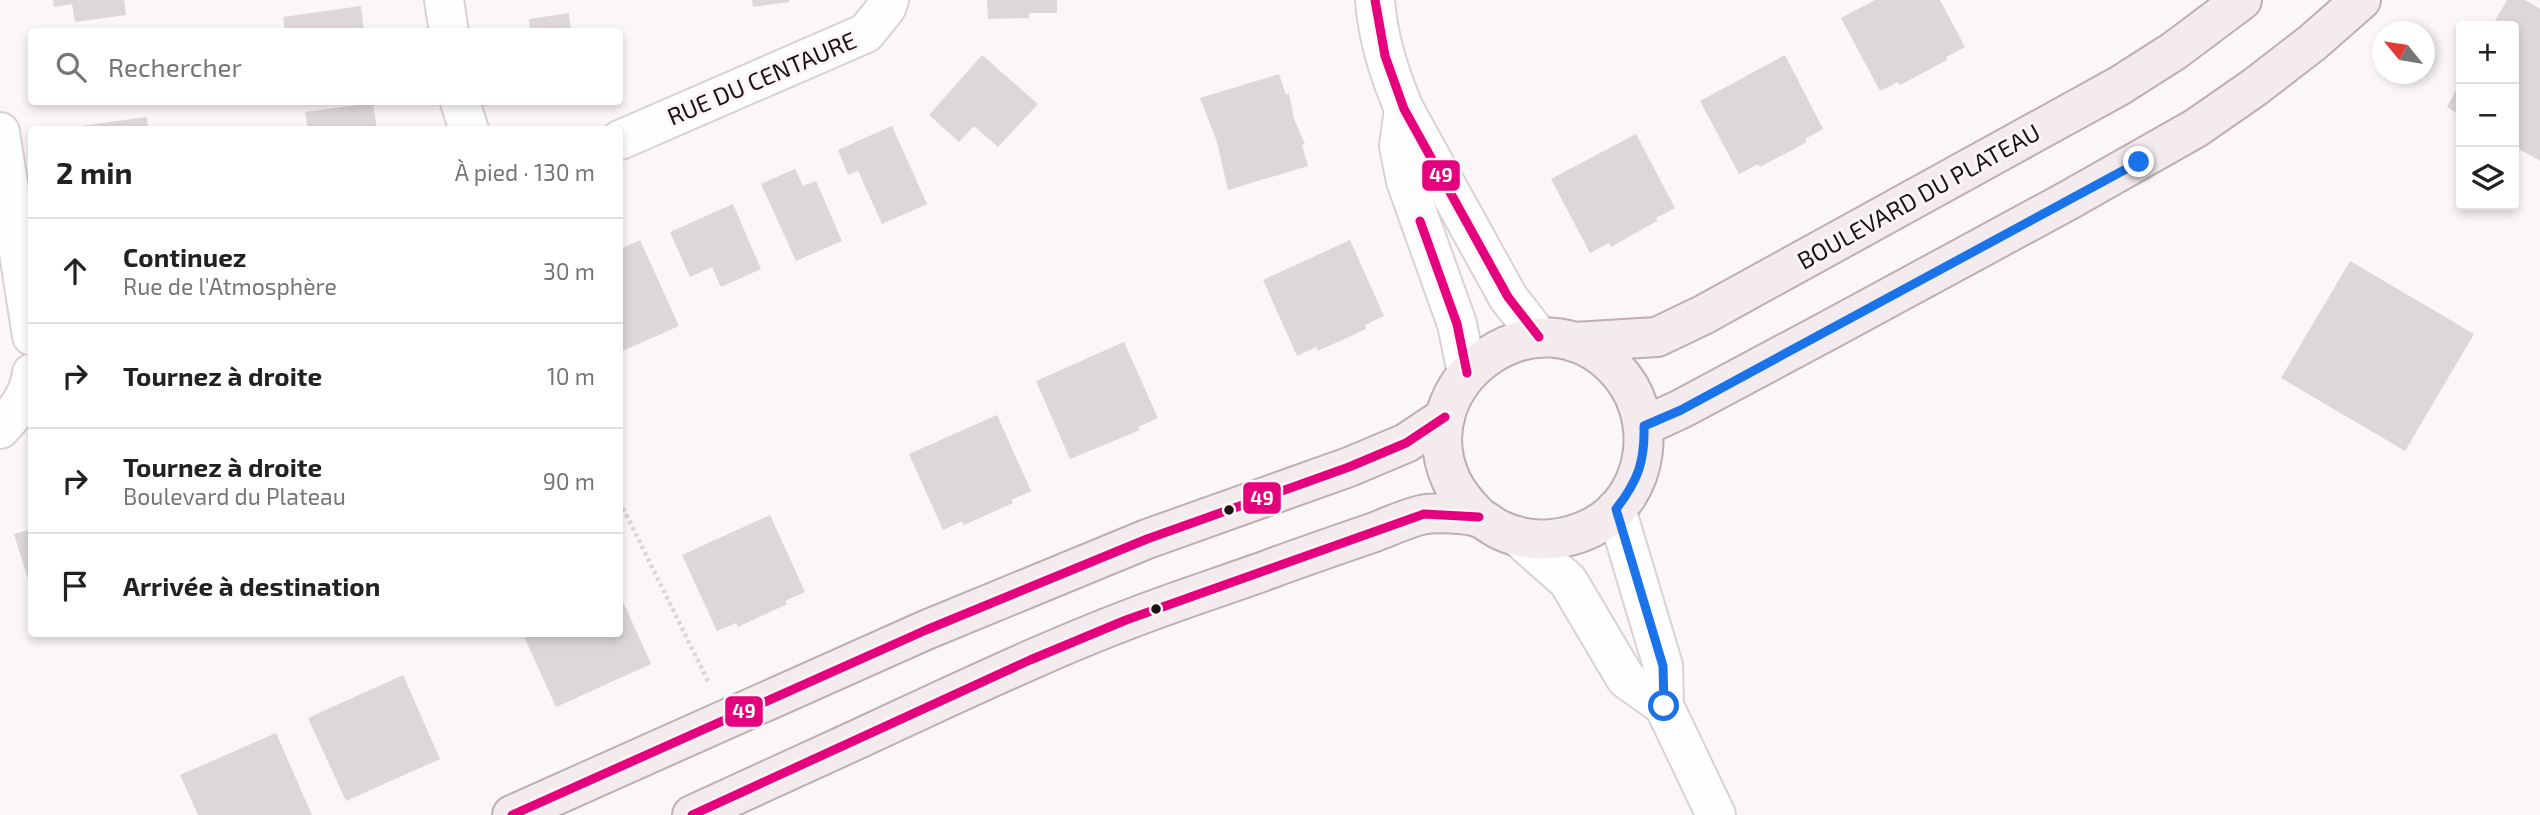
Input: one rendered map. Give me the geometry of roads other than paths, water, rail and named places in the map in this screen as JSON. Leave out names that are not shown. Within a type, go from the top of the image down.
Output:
[{"type":"main road","name":"BOULEVARD DU PLATEAU","points":[[1557,340],[1657,337],[1703,315],[2065,118],[2174,51],[2242,0]]},
{"type":"main road","points":[[1644,426],[1681,410],[2069,200],[2196,128],[2255,87],[2361,0]]},
{"type":"main road","points":[[1557,340],[1604,358],[1628,383],[1639,404],[1644,426],[1644,449],[1640,470],[1630,491],[1616,509],[1595,526],[1570,536],[1544,540],[1517,536],[1498,529],[1479,517],[1464,501],[1452,482],[1445,461],[1443,439],[1445,417],[1453,394],[1467,373],[1488,355],[1512,342],[1557,340]]},
{"type":"main road","points":[[512,815],[926,630],[1147,539],[1395,448],[1445,417]]},
{"type":"main road","points":[[692,815],[1030,660],[1126,620],[1424,514],[1479,517]]},
{"type":"street","points":[[444,0],[448,28]]},
{"type":"street","name":"RUE DU CENTAURE","points":[[623,139],[866,33],[886,8],[889,0]]},
{"type":"street","points":[[1375,0],[1378,35],[1390,77],[1404,108],[1502,286],[1557,340]]},
{"type":"street","points":[[461,105],[468,126]]},
{"type":"street","points":[[1404,108],[1399,146],[1406,181],[1457,324],[1467,373]]},
{"type":"street","points":[[0,132],[28,310]]},
{"type":"street","points":[[0,429],[18,410],[28,388]]},
{"type":"street","points":[[1616,509],[1663,666],[1664,706],[1716,815]]},
{"type":"street","points":[[1517,536],[1568,581],[1626,679],[1664,706]]}]
